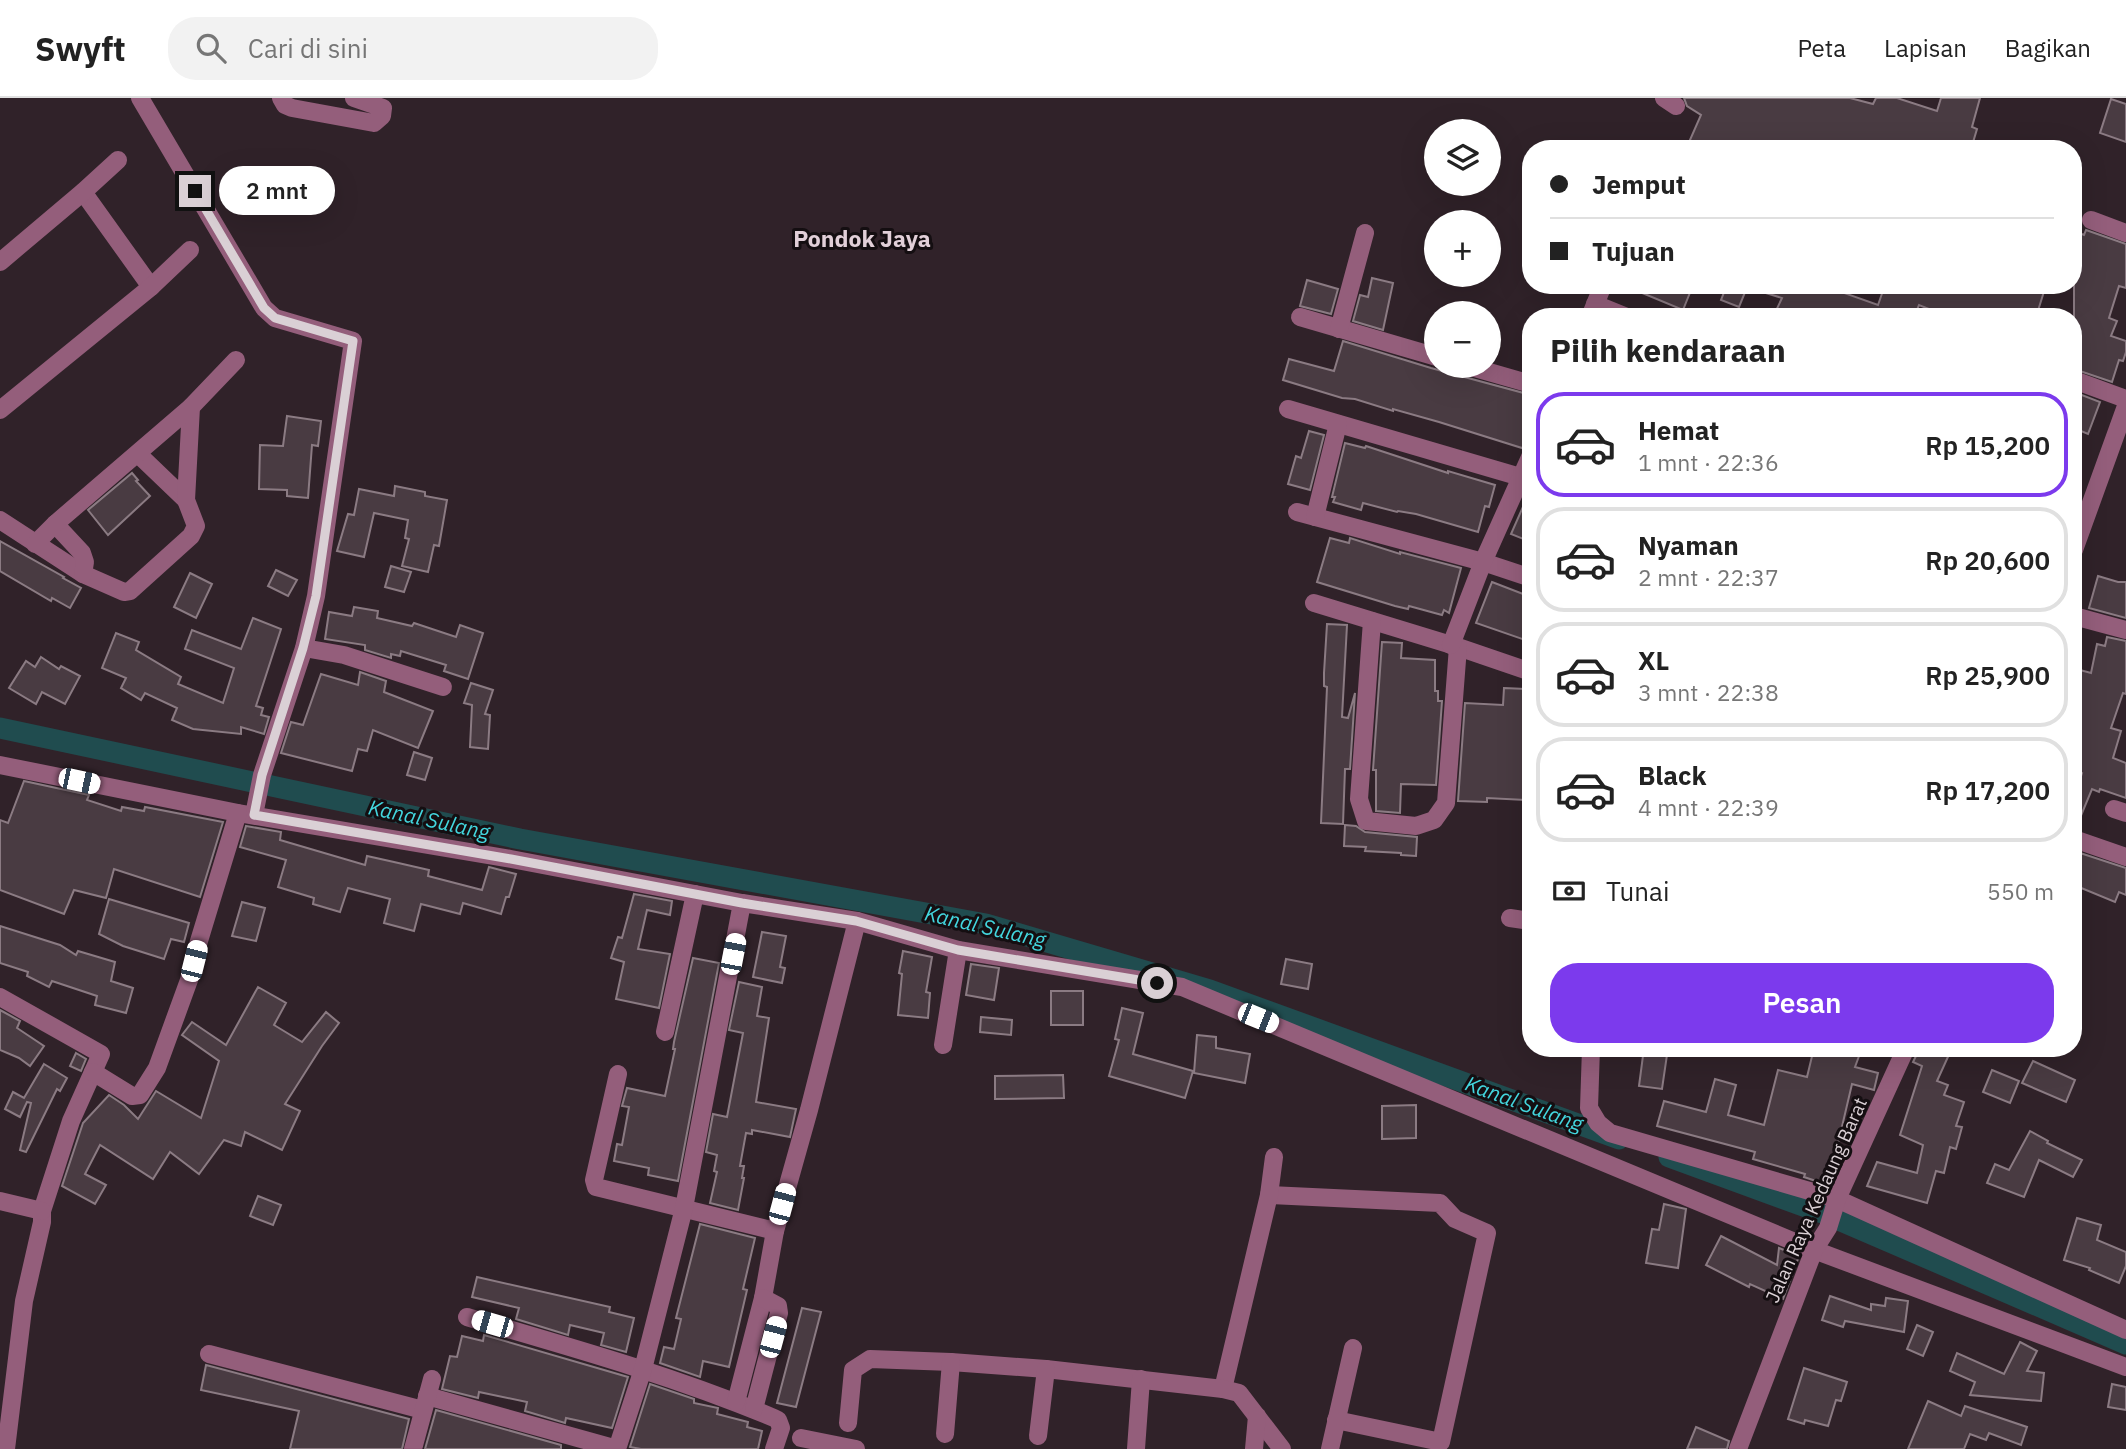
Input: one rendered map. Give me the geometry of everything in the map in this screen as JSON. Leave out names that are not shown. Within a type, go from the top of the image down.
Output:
[{"type":"street","points":[[93,1072],[132,1096],[141,1095],[157,1068],[190,980],[199,941],[262,775],[303,648],[316,596],[353,341],[275,318],[264,308],[140,98]]},
{"type":"street","points":[[281,98],[285,105],[292,108],[374,123],[382,116],[383,107],[354,98]]},
{"type":"street","points":[[0,262],[118,160]]},
{"type":"street","points":[[83,192],[151,287]]},
{"type":"street","points":[[2091,220],[2126,233]]},
{"type":"street","points":[[1339,328],[1364,233]]},
{"type":"street","points":[[0,410],[151,287],[190,250]]},
{"type":"street","points":[[1300,317],[1424,353]]},
{"type":"street","points":[[35,544],[191,407],[236,360]]},
{"type":"street","points":[[1501,375],[1522,381]]},
{"type":"street","points":[[2082,383],[2126,399]]},
{"type":"street","points":[[2082,528],[2126,406]]},
{"type":"street","points":[[1,519],[83,574],[124,592],[130,591],[191,536],[196,526],[186,500],[191,407]]},
{"type":"street","points":[[1288,409],[1522,477]]},
{"type":"street","points":[[1315,517],[1338,424]]},
{"type":"street","points":[[138,454],[186,500]]},
{"type":"street","points":[[1372,621],[1359,799],[1366,821],[1416,826],[1434,820],[1446,803],[1455,646],[1483,562],[1522,486]]},
{"type":"street","points":[[1297,512],[1522,575]]},
{"type":"street","points":[[55,524],[82,553],[85,562],[83,574]]},
{"type":"street","points":[[1314,603],[1522,669]]},
{"type":"street","points":[[2082,618],[2126,630]]},
{"type":"street","points":[[303,648],[344,655],[443,687]]},
{"type":"street","points":[[0,765],[742,903],[856,921],[958,950],[1182,987],[1814,1250],[2126,1367]]},
{"type":"street","points":[[2082,842],[2126,856]]},
{"type":"street","points":[[665,1032],[695,894]]},
{"type":"street","points":[[209,1354],[427,1395],[617,1449],[643,1368],[684,1208],[742,903]]},
{"type":"street","points":[[1510,918],[1522,920]]},
{"type":"street","points":[[736,1402],[763,1298],[775,1231],[809,1110],[856,921]]},
{"type":"street","points":[[943,1045],[958,950]]},
{"type":"street","points":[[0,997],[99,1052],[100,1056],[71,1121],[42,1211],[42,1222],[24,1301],[4,1445]]},
{"type":"street","points":[[1591,1057],[1589,1108],[1598,1123],[1611,1133],[1833,1211],[2125,1325]]},
{"type":"street","name":"Jalan Raya Kedaung Barat","points":[[1738,1449],[1814,1250],[1902,1057]]},
{"type":"street","points":[[618,1074],[594,1180],[596,1187],[775,1231]]},
{"type":"street","points":[[1223,1389],[1269,1195],[1274,1157]]},
{"type":"street","points":[[1269,1195],[1440,1203],[1455,1219],[1487,1233],[1441,1442],[1336,1420]]},
{"type":"street","points":[[0,1201],[42,1211]]},
{"type":"street","points":[[754,1409],[779,1313],[778,1306],[763,1298]]},
{"type":"street","points":[[467,1317],[643,1368],[754,1409],[780,1423],[774,1449]]},
{"type":"street","points":[[1330,1449],[1353,1348]]},
{"type":"street","points":[[848,1423],[853,1370],[870,1359],[951,1362],[1141,1378],[1223,1389],[1239,1394],[1282,1449]]},
{"type":"street","points":[[945,1434],[951,1362]]},
{"type":"street","points":[[1038,1443],[1046,1369]]},
{"type":"street","points":[[1136,1449],[1141,1378]]},
{"type":"street","points":[[413,1449],[427,1395]]},
{"type":"street","points":[[1254,1449],[1257,1416]]},
{"type":"street","points":[[801,1438],[856,1449]]},
{"type":"building","points":[[1684,98],[1850,98],[1873,104],[1876,98],[1897,98],[1937,111],[1941,98],[1980,98],[1972,127],[1977,129],[1974,140],[1690,140],[1701,115],[1687,106]]},
{"type":"building","points":[[2111,99],[2126,104],[2126,142],[2100,133]]},
{"type":"building","points":[[2086,230],[2126,244],[2126,288],[2119,286],[2109,318],[2117,321],[2111,336],[2126,341],[2126,352],[2123,361],[2119,360],[2112,382],[2082,372],[2082,308],[2074,308],[2074,294],[2082,294],[2082,234]]},
{"type":"building","points":[[1372,278],[1393,283],[1383,330],[1353,321],[1360,295],[1368,297]]},
{"type":"building","points":[[1307,280],[1338,289],[1331,314],[1300,306]]},
{"type":"building","points":[[1645,294],[1689,294],[1684,308]]},
{"type":"building","points":[[1723,294],[1744,294],[1739,307],[1721,300]]},
{"type":"building","points":[[1769,294],[1847,294],[1878,305],[1882,294],[2043,294],[2039,308],[1926,308],[1919,305],[1918,308],[1777,308],[1782,298]]},
{"type":"building","points":[[1343,341],[1424,366],[1424,378],[1468,378],[1522,393],[1522,448],[1439,422],[1283,380],[1289,359],[1334,371]]},
{"type":"building","points":[[2082,395],[2100,402],[2088,434],[2082,431]]},
{"type":"building","points":[[287,416],[321,421],[318,446],[312,445],[308,498],[287,496],[287,490],[259,489],[260,445],[283,446]]},
{"type":"building","points":[[1309,431],[1324,435],[1310,490],[1288,484],[1296,456],[1301,458]]},
{"type":"building","points":[[1345,443],[1365,448],[1366,446],[1448,473],[1495,485],[1489,507],[1485,506],[1478,532],[1416,514],[1363,503],[1361,510],[1333,502]]},
{"type":"building","points":[[132,473],[150,496],[108,535],[88,510]]},
{"type":"building","points":[[395,486],[447,500],[439,546],[434,545],[428,572],[402,566],[409,539],[405,538],[408,520],[374,513],[364,557],[337,551],[348,514],[354,515],[359,489],[394,496]]},
{"type":"building","points":[[1522,509],[1522,538],[1511,534]]},
{"type":"building","points":[[1330,538],[1349,543],[1350,538],[1400,554],[1461,568],[1449,613],[1444,610],[1442,615],[1409,606],[1408,609],[1395,606],[1317,582]]},
{"type":"building","points":[[0,541],[81,588],[70,608],[52,598],[51,601],[0,571]]},
{"type":"building","points":[[391,566],[411,572],[404,592],[385,587]]},
{"type":"building","points":[[276,570],[297,580],[288,596],[268,586]]},
{"type":"building","points":[[190,573],[212,584],[196,618],[174,607]]},
{"type":"building","points":[[2098,576],[2126,582],[2126,618],[2089,608]]},
{"type":"building","points":[[1492,582],[1522,594],[1522,639],[1476,623]]},
{"type":"building","points":[[354,607],[378,611],[377,618],[412,626],[414,623],[456,637],[460,625],[483,633],[468,679],[444,671],[446,665],[401,651],[400,656],[391,654],[391,658],[365,650],[365,645],[325,639],[329,612],[352,616]]},
{"type":"building","points":[[253,618],[281,629],[256,706],[263,708],[261,715],[269,717],[264,734],[241,727],[241,734],[193,729],[172,720],[177,708],[145,693],[141,700],[121,688],[126,678],[102,668],[116,633],[139,642],[136,650],[181,677],[178,684],[223,703],[234,668],[185,649],[192,630],[241,649]]},
{"type":"building","points":[[1327,624],[1347,625],[1342,717],[1348,718],[1355,693],[1350,769],[1345,769],[1343,824],[1321,823]]},
{"type":"building","points":[[2107,637],[2126,641],[2126,694],[2123,693],[2111,728],[2121,731],[2113,758],[2126,763],[2126,798],[2092,789],[2082,813],[2082,671],[2091,673],[2097,644],[2105,646]]},
{"type":"building","points":[[1382,642],[1402,643],[1401,658],[1435,660],[1435,691],[1438,691],[1438,701],[1442,701],[1436,785],[1401,784],[1400,813],[1376,811],[1376,770],[1373,770]]},
{"type":"building","points":[[41,657],[59,669],[61,666],[80,676],[65,704],[42,692],[36,704],[9,688],[26,661],[35,667]]},
{"type":"building","points":[[360,672],[386,681],[384,692],[433,711],[418,748],[373,730],[367,751],[358,749],[352,771],[281,753],[291,722],[303,725],[321,674],[358,685]]},
{"type":"building","points":[[471,683],[493,690],[485,714],[490,715],[488,749],[470,747],[472,705],[464,703]]},
{"type":"building","points":[[1504,688],[1522,689],[1522,800],[1487,798],[1487,802],[1458,801],[1465,703],[1503,705]]},
{"type":"building","points":[[414,752],[432,758],[425,780],[407,775]]},
{"type":"building","points":[[24,781],[89,795],[87,800],[121,811],[122,807],[144,811],[145,807],[223,822],[200,897],[114,869],[106,898],[74,890],[64,914],[0,890],[0,820],[8,823]]},
{"type":"building","points":[[1345,825],[1356,826],[1365,832],[1417,837],[1416,856],[1344,846]]},
{"type":"building","points":[[246,826],[281,832],[280,840],[365,865],[367,856],[429,870],[428,876],[482,890],[489,867],[516,874],[501,914],[463,903],[460,914],[421,904],[414,931],[384,923],[390,899],[348,888],[340,912],[313,904],[314,898],[278,887],[286,860],[240,847]]},
{"type":"building","points":[[2082,854],[2126,868],[2126,895],[2119,892],[2115,902],[2082,888]]},
{"type":"building","points":[[634,894],[672,901],[670,915],[647,910],[638,949],[670,954],[659,1008],[616,999],[624,962],[611,958],[618,937],[622,938]]},
{"type":"building","points":[[109,899],[189,923],[184,942],[171,939],[164,959],[123,946],[99,934]]},
{"type":"building","points":[[242,902],[265,908],[256,941],[232,936]]},
{"type":"building","points":[[0,926],[60,945],[76,955],[78,951],[115,962],[111,981],[133,988],[126,1013],[95,1005],[97,996],[52,981],[49,987],[27,976],[28,972],[0,963]]},
{"type":"building","points":[[762,932],[786,936],[780,967],[785,968],[782,983],[753,977]]},
{"type":"building","points":[[903,951],[932,957],[926,992],[930,993],[928,1018],[898,1015],[902,974],[899,973]]},
{"type":"building","points":[[693,958],[719,963],[678,1181],[648,1175],[649,1168],[614,1161],[617,1144],[622,1145],[629,1107],[622,1106],[627,1088],[665,1096]]},
{"type":"building","points":[[1286,959],[1312,964],[1308,989],[1281,984]]},
{"type":"building","points":[[971,964],[999,968],[994,1000],[966,995]]},
{"type":"building","points":[[739,982],[762,987],[757,1016],[769,1018],[756,1102],[796,1109],[790,1137],[752,1130],[752,1134],[746,1133],[740,1166],[744,1166],[744,1178],[738,1210],[710,1203],[717,1172],[714,1171],[717,1155],[706,1152],[713,1114],[727,1117],[743,1033],[729,1030]]},
{"type":"building","points":[[258,987],[286,1003],[274,1025],[302,1042],[326,1012],[339,1023],[285,1104],[300,1111],[282,1150],[245,1132],[241,1146],[224,1140],[199,1174],[170,1152],[153,1179],[100,1145],[85,1174],[106,1185],[95,1204],[62,1186],[83,1123],[109,1095],[138,1119],[156,1091],[201,1118],[219,1061],[182,1035],[192,1022],[226,1045]]},
{"type":"building","points":[[1051,991],[1083,991],[1083,1025],[1051,1025]]},
{"type":"building","points":[[1122,1008],[1143,1013],[1133,1054],[1193,1071],[1185,1098],[1109,1076],[1119,1040],[1115,1039]]},
{"type":"building","points":[[0,1010],[20,1021],[17,1028],[44,1046],[30,1066],[0,1050]]},
{"type":"building","points":[[981,1017],[1012,1020],[1011,1035],[980,1032]]},
{"type":"building","points":[[1197,1035],[1216,1037],[1216,1048],[1250,1054],[1245,1083],[1194,1073]]},
{"type":"building","points":[[76,1053],[86,1059],[81,1071],[70,1066]]},
{"type":"building","points":[[1643,1057],[1667,1057],[1662,1089],[1639,1086]]},
{"type":"building","points":[[1812,1057],[1859,1057],[1855,1067],[1878,1073],[1874,1090],[1852,1084],[1833,1165],[1825,1184],[1804,1177],[1805,1174],[1753,1159],[1755,1152],[1657,1126],[1664,1101],[1706,1112],[1715,1079],[1736,1085],[1728,1115],[1764,1125],[1778,1070],[1807,1077]]},
{"type":"building","points":[[1916,1057],[1948,1057],[1937,1081],[1948,1085],[1944,1095],[1964,1102],[1956,1126],[1962,1127],[1956,1149],[1950,1147],[1944,1173],[1936,1171],[1927,1203],[1867,1186],[1877,1162],[1917,1173],[1923,1145],[1900,1135],[1922,1066],[1913,1062]]},
{"type":"building","points":[[2033,1061],[2075,1080],[2066,1102],[2022,1083]]},
{"type":"building","points":[[44,1064],[67,1078],[60,1091],[57,1089],[26,1152],[20,1150],[31,1103],[27,1102],[20,1117],[5,1109],[13,1092],[24,1098]]},
{"type":"building","points":[[1992,1070],[2019,1081],[2010,1103],[1983,1092]]},
{"type":"building","points":[[1063,1075],[1064,1098],[995,1099],[995,1076]]},
{"type":"building","points":[[1416,1105],[1416,1138],[1382,1139],[1382,1106]]},
{"type":"building","points":[[2030,1131],[2048,1141],[2047,1143],[2082,1160],[2073,1177],[2039,1160],[2024,1197],[1987,1183],[1995,1164],[2009,1170]]},
{"type":"building","points":[[258,1196],[281,1205],[273,1225],[250,1216]]},
{"type":"building","points":[[1664,1204],[1686,1209],[1678,1268],[1646,1263],[1652,1229],[1659,1230]]},
{"type":"building","points":[[2077,1218],[2101,1225],[2097,1240],[2126,1252],[2126,1266],[2119,1283],[2089,1270],[2090,1268],[2064,1260]]},
{"type":"building","points":[[700,1224],[755,1238],[743,1289],[747,1290],[729,1367],[703,1361],[700,1377],[660,1363],[664,1347],[674,1349],[681,1319],[676,1318]]},
{"type":"building","points":[[1721,1236],[1777,1265],[1779,1248],[1799,1256],[1783,1299],[1750,1284],[1749,1287],[1706,1265]]},
{"type":"building","points":[[477,1277],[610,1307],[609,1312],[634,1318],[626,1352],[601,1345],[604,1333],[570,1325],[568,1335],[516,1319],[519,1308],[472,1297]]},
{"type":"building","points":[[1830,1296],[1871,1310],[1871,1304],[1885,1306],[1886,1298],[1908,1301],[1904,1332],[1845,1321],[1843,1327],[1822,1320]]},
{"type":"building","points":[[802,1308],[821,1312],[796,1407],[777,1403]]},
{"type":"building","points":[[1917,1325],[1933,1332],[1923,1356],[1907,1349]]},
{"type":"building","points":[[484,1335],[628,1377],[612,1428],[566,1418],[565,1423],[525,1411],[527,1402],[479,1392],[478,1398],[442,1389],[450,1356],[457,1357],[462,1336],[483,1341]]},
{"type":"building","points":[[2020,1342],[2037,1351],[2027,1371],[2044,1373],[2041,1401],[1970,1395],[1975,1382],[1950,1371],[1957,1353],[2004,1374]]},
{"type":"building","points":[[206,1365],[409,1419],[402,1449],[290,1449],[299,1411],[201,1390]]},
{"type":"building","points":[[1804,1368],[1847,1382],[1841,1401],[1836,1400],[1828,1426],[1805,1420],[1804,1424],[1788,1419]]},
{"type":"building","points":[[650,1384],[694,1399],[694,1403],[718,1408],[717,1414],[748,1422],[747,1427],[762,1431],[758,1449],[630,1447]]},
{"type":"building","points":[[2112,1384],[2126,1387],[2126,1410],[2108,1407]]},
{"type":"building","points":[[1928,1401],[1961,1416],[1965,1406],[2027,1427],[2021,1445],[1989,1433],[1986,1440],[1970,1434],[1964,1449],[1908,1449]]},
{"type":"building","points":[[436,1410],[561,1445],[561,1449],[425,1449]]},
{"type":"building","points":[[1696,1427],[1729,1441],[1727,1449],[1687,1449]]},
{"type":"waterway","name":"Kanal Sulang","points":[[0,728],[520,839],[986,924],[1210,990],[1619,1139]]},
{"type":"waterway","name":"Kanal Sulang","points":[[1669,1157],[1825,1214],[2126,1344]]},
{"type":"district","name":"Pondok Jaya","points":[[862,239]]},
{"type":"route","points":[[195,191],[264,308],[275,318],[353,341],[316,596],[303,648],[262,775],[254,815],[856,921],[958,950],[1157,983]]}]
